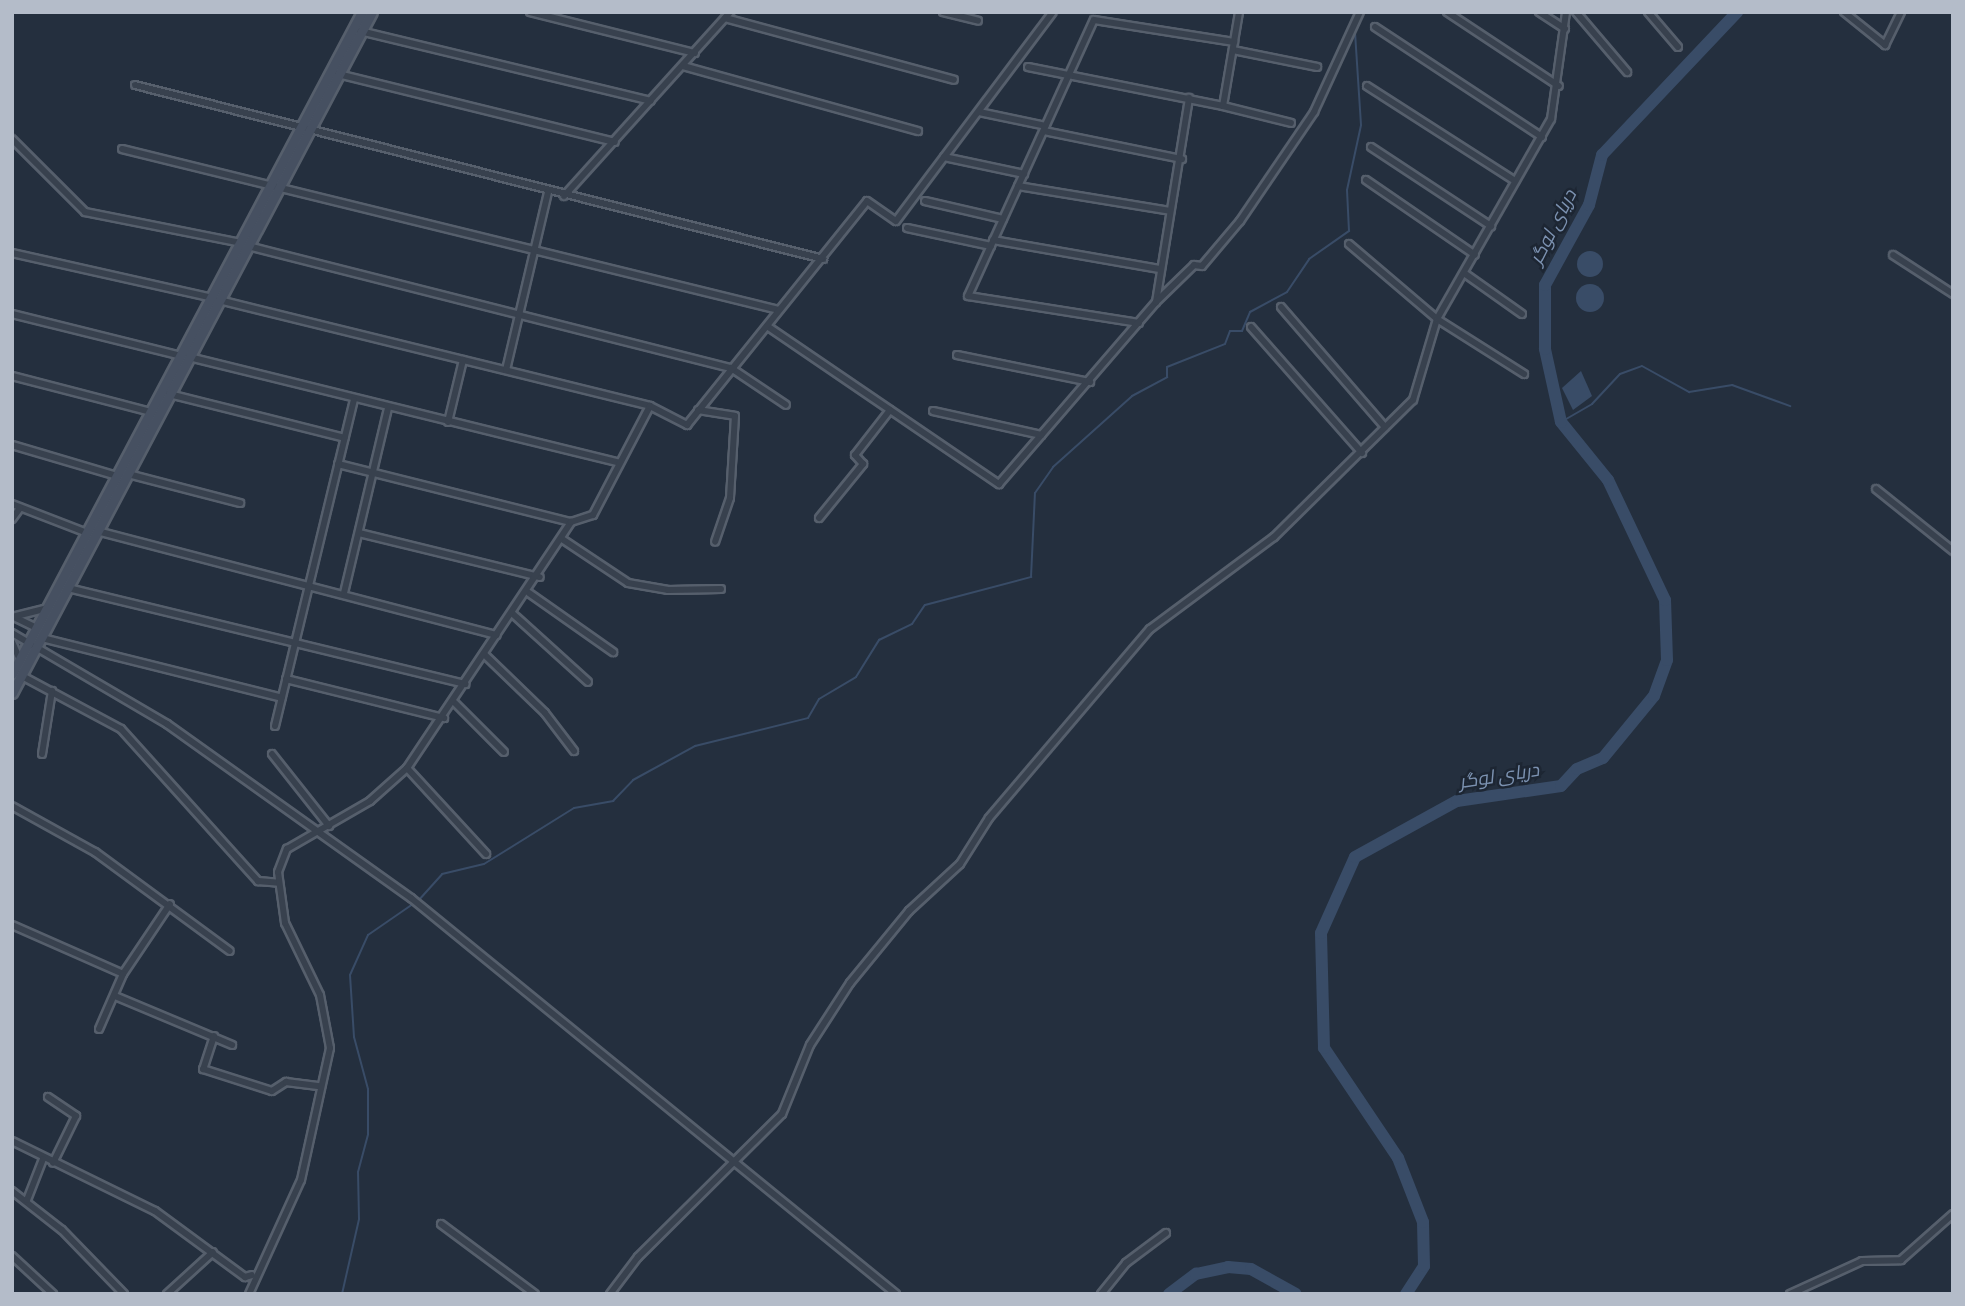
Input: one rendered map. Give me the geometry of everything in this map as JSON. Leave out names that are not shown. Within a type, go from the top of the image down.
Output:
[{"type":"street","points":[[357,30],[362,12]]},
{"type":"street","points":[[12,693],[20,660],[38,637],[47,608],[128,474],[248,246],[273,187],[304,127],[357,30],[372,12]]},
{"type":"street","points":[[530,12],[695,54]]},
{"type":"street","points":[[943,12],[978,21]]},
{"type":"street","points":[[219,300],[650,406],[686,425],[823,260],[867,201],[896,221],[1052,12]]},
{"type":"street","points":[[1223,106],[1239,12]]},
{"type":"street","points":[[766,326],[996,486],[1090,382],[1156,302],[1194,265],[1202,266],[1240,221],[1314,112],[1360,12]]},
{"type":"street","points":[[1447,12],[1559,86]]},
{"type":"street","points":[[1539,12],[1565,29]]},
{"type":"street","points":[[610,1294],[782,1114],[806,1052],[850,983],[909,911],[960,864],[989,818],[1150,629],[1274,537],[1363,453],[1422,382],[1437,319],[1542,138],[1559,86],[1566,12]]},
{"type":"street","points":[[1576,12],[1627,72]]},
{"type":"street","points":[[1648,12],[1678,47]]},
{"type":"street","points":[[1843,12],[1885,45],[1901,12]]},
{"type":"street","points":[[564,196],[695,54],[727,15],[954,80]]},
{"type":"street","points":[[1139,323],[968,296],[1094,20],[1234,42]]},
{"type":"street","points":[[1375,27],[1542,138]]},
{"type":"street","points":[[357,30],[651,102]]},
{"type":"street","points":[[1233,50],[1317,67]]},
{"type":"street","points":[[683,66],[918,131]]},
{"type":"street","points":[[1028,67],[1189,98],[1291,123]]},
{"type":"street","points":[[334,73],[615,142]]},
{"type":"street","points":[[135,85],[823,260]]},
{"type":"street","points":[[1367,86],[1515,181]]},
{"type":"street","points":[[1156,302],[1170,211],[1182,159],[1189,98]]},
{"type":"street","points":[[979,112],[1182,159]]},
{"type":"street","points":[[12,139],[85,212],[237,242]]},
{"type":"street","points":[[1371,147],[1491,226]]},
{"type":"street","points":[[122,149],[779,310]]},
{"type":"street","points":[[944,157],[1024,174]]},
{"type":"street","points":[[1366,180],[1475,255]]},
{"type":"street","points":[[1018,186],[1170,211]]},
{"type":"street","points":[[17,675],[68,588],[146,411],[237,242],[273,187]]},
{"type":"street","points":[[506,370],[548,192]]},
{"type":"street","points":[[925,201],[1003,219]]},
{"type":"street","points":[[907,228],[1160,269]]},
{"type":"street","points":[[1349,244],[1437,319],[1524,374]]},
{"type":"street","points":[[248,246],[731,368],[786,405]]},
{"type":"street","points":[[12,253],[209,297]]},
{"type":"street","points":[[1893,256],[1953,294]]},
{"type":"street","points":[[1464,272],[1522,314]]},
{"type":"street","points":[[1281,307],[1385,427]]},
{"type":"street","points":[[12,314],[178,355]]},
{"type":"street","points":[[1251,327],[1363,453]]},
{"type":"street","points":[[957,355],[1090,382]]},
{"type":"street","points":[[189,357],[354,400],[619,463]]},
{"type":"street","points":[[448,422],[463,360]]},
{"type":"street","points":[[12,376],[146,411]]},
{"type":"street","points":[[170,394],[345,438]]},
{"type":"street","points":[[275,726],[354,400]]},
{"type":"street","points":[[338,464],[571,522],[593,514],[650,406]]},
{"type":"street","points":[[344,593],[387,408]]},
{"type":"street","points":[[698,410],[735,416],[730,498],[715,542]]},
{"type":"street","points":[[819,518],[862,465],[855,455],[890,410]]},
{"type":"street","points":[[933,411],[1041,435]]},
{"type":"street","points":[[12,445],[117,476]]},
{"type":"street","points":[[128,474],[240,503]]},
{"type":"street","points":[[1876,489],[1953,551]]},
{"type":"street","points":[[12,504],[92,532],[309,584],[497,635]]},
{"type":"street","points":[[12,519],[20,508]]},
{"type":"street","points":[[248,1294],[252,1275],[301,1180],[321,1099],[318,1086],[330,1048],[320,995],[285,923],[279,883],[287,849],[329,826],[407,768],[455,703],[497,635],[540,577],[571,522]]},
{"type":"street","points":[[359,533],[540,577]]},
{"type":"street","points":[[562,539],[602,560],[628,583],[668,590],[722,589]]},
{"type":"street","points":[[68,588],[466,684]]},
{"type":"street","points":[[529,593],[613,652]]},
{"type":"street","points":[[12,615],[47,608]]},
{"type":"street","points":[[513,614],[588,682]]},
{"type":"street","points":[[12,615],[38,637],[167,724],[316,833],[411,898],[895,1294]]},
{"type":"street","points":[[12,633],[38,637],[282,698]]},
{"type":"street","points":[[12,642],[20,660]]},
{"type":"street","points":[[485,655],[545,713],[574,751]]},
{"type":"street","points":[[17,675],[121,729],[258,881],[279,883]]},
{"type":"street","points":[[286,680],[444,718]]},
{"type":"street","points":[[42,754],[52,691]]},
{"type":"street","points":[[455,703],[503,752]]},
{"type":"street","points":[[272,754],[329,826]]},
{"type":"street","points":[[407,768],[486,854]]},
{"type":"street","points":[[12,806],[56,827],[170,904],[230,951]]},
{"type":"street","points":[[99,1029],[116,996],[123,974],[170,904]]},
{"type":"street","points":[[12,925],[123,974]]},
{"type":"street","points":[[116,996],[232,1045]]},
{"type":"street","points":[[214,1036],[202,1069],[272,1091],[286,1082],[318,1086]]},
{"type":"street","points":[[48,1097],[76,1116],[53,1163]]},
{"type":"street","points":[[12,1141],[43,1159],[155,1211],[245,1278],[252,1275]]},
{"type":"street","points":[[27,1200],[43,1159]]},
{"type":"street","points":[[12,1191],[27,1200],[124,1294]]},
{"type":"street","points":[[1790,1294],[1862,1261],[1901,1260],[1953,1214]]},
{"type":"street","points":[[441,1224],[535,1294]]},
{"type":"street","points":[[1101,1294],[1126,1263],[1166,1233]]},
{"type":"street","points":[[167,1294],[213,1252]]},
{"type":"street","points":[[12,1256],[53,1294]]},
{"type":"water","points":[[1590,251],[1599,255],[1603,264],[1599,273],[1590,277],[1581,273],[1577,264],[1581,255]]},
{"type":"water","points":[[1590,284],[1600,288],[1604,298],[1600,308],[1590,312],[1580,308],[1576,298],[1580,288]]},
{"type":"water","points":[[1581,371],[1592,396],[1573,410],[1562,388]]},
{"type":"waterway","name":"دریای لوگر","points":[[1406,1294],[1424,1266],[1423,1222],[1398,1158],[1324,1048],[1321,933],[1355,857],[1457,801],[1561,786],[1577,769],[1603,758],[1654,696],[1667,660],[1665,600],[1608,480],[1561,422],[1545,349],[1545,285],[1589,205],[1602,155],[1737,12]]},
{"type":"waterway","points":[[418,901],[442,874],[484,864],[574,808],[613,801],[633,780],[695,746],[808,718],[819,699],[856,677],[879,640],[912,624],[925,605],[1031,577],[1035,493],[1053,467],[1132,396],[1167,377],[1167,367],[1225,344],[1230,331],[1242,331],[1250,312],[1287,292],[1309,259],[1349,231],[1347,190],[1361,125],[1355,32]]},
{"type":"waterway","points":[[1561,422],[1592,404],[1620,374],[1642,366],[1689,392],[1732,385],[1790,406]]},
{"type":"waterway","points":[[342,1294],[359,1219],[358,1172],[368,1134],[368,1089],[354,1037],[350,975],[368,935],[413,904]]},
{"type":"waterway","name":"دریای لوگر","points":[[1169,1294],[1196,1274],[1228,1267],[1251,1269],[1296,1294]]}]
